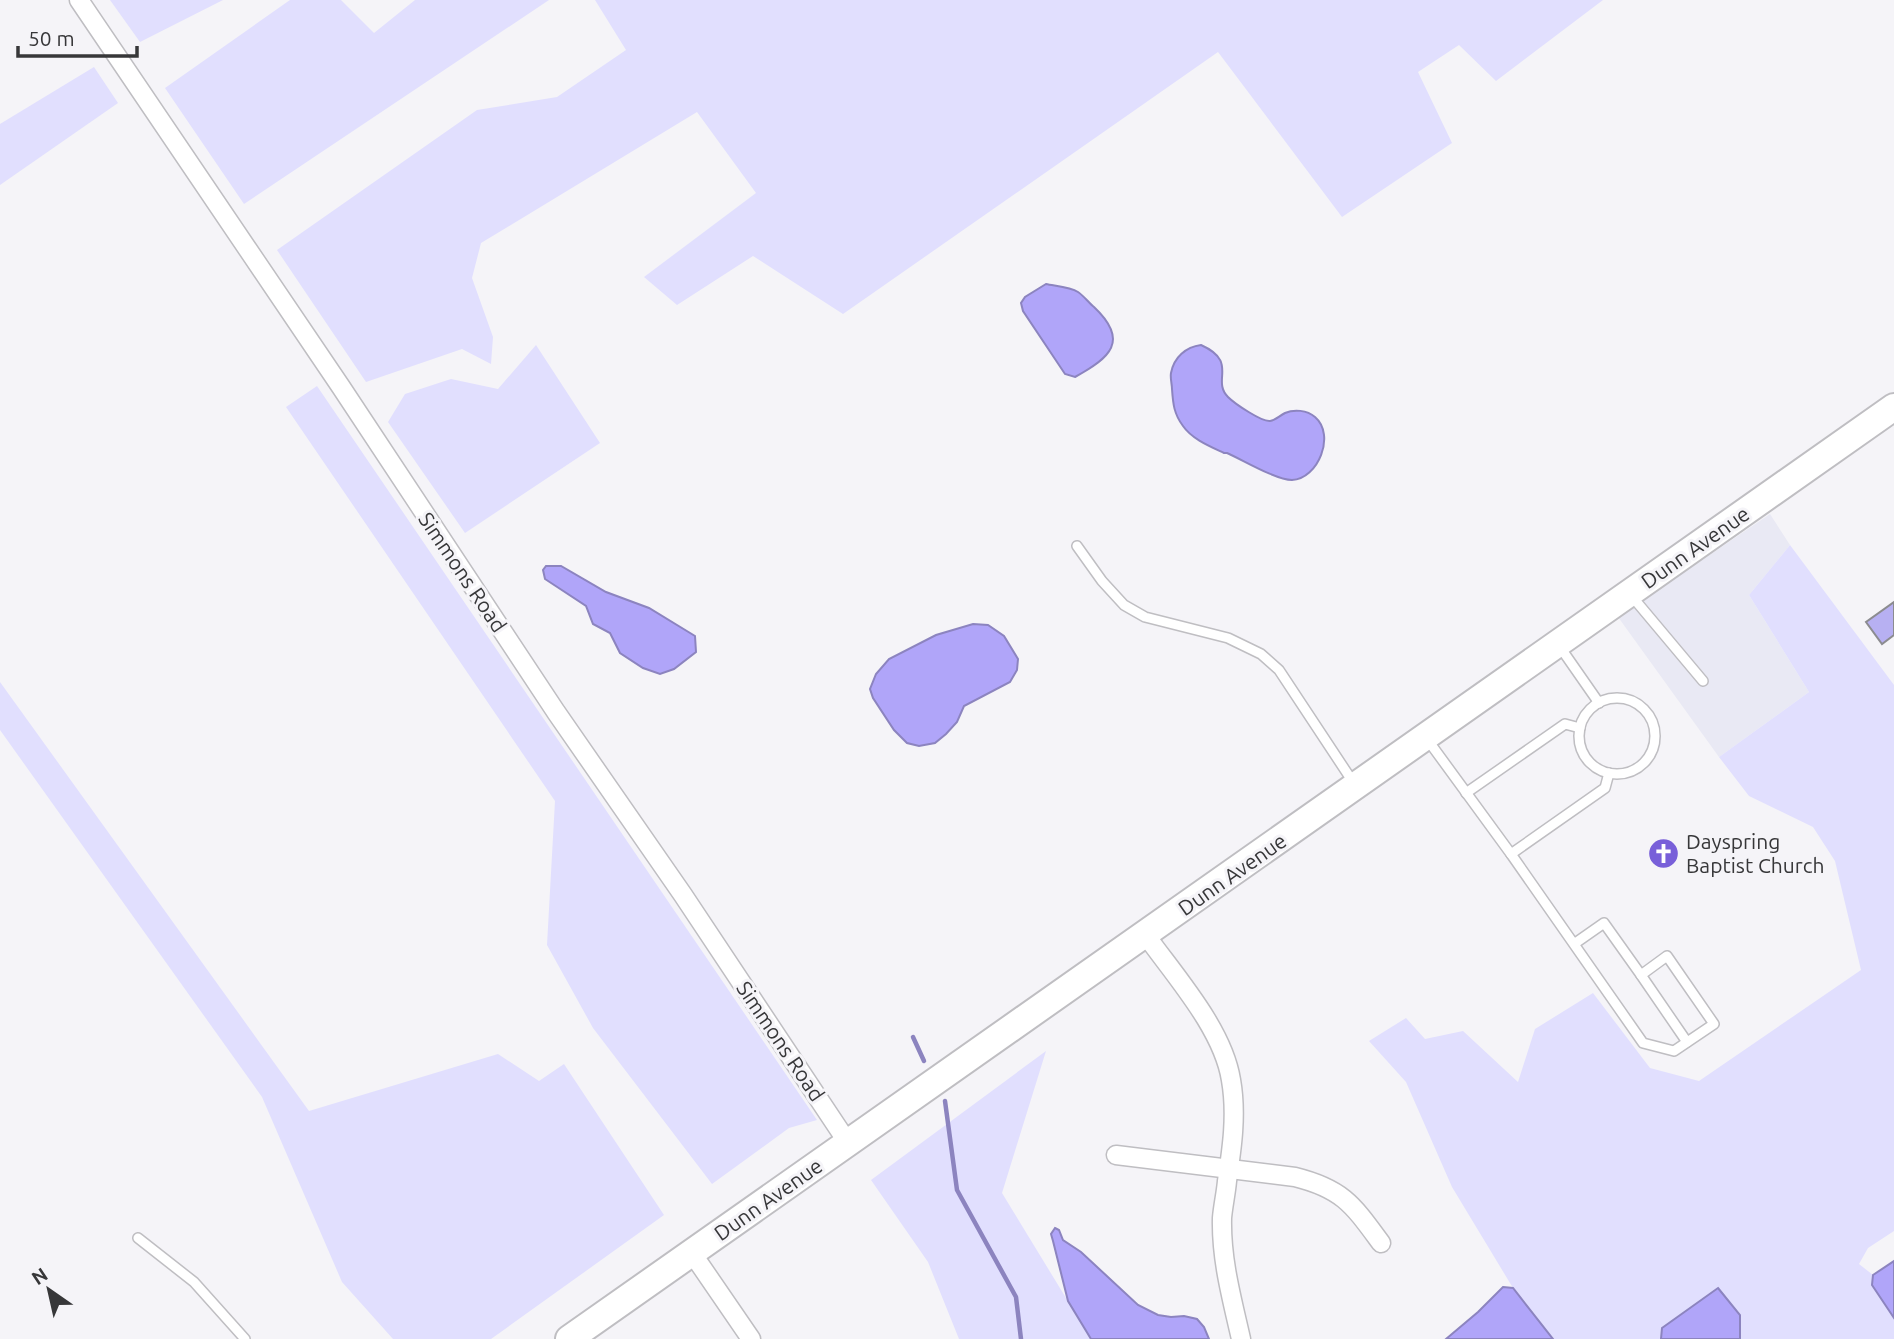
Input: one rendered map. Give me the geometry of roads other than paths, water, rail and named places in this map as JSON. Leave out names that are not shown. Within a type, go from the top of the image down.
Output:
[{"type":"main road","name":"Dunn Avenue","points":[[569,1339],[1894,408]]},
{"type":"street","name":"Simmons Road","points":[[79,0],[848,1143]]},
{"type":"street","points":[[1146,934],[1205,1018],[1221,1048],[1231,1079],[1234,1118],[1222,1216],[1223,1248],[1226,1275],[1241,1339]]},
{"type":"street","points":[[1116,1155],[1312,1181],[1347,1199],[1381,1243]]},
{"type":"street","points":[[692,1253],[751,1339]]},
{"type":"lane","points":[[1077,546],[1102,581],[1124,605],[1145,617],[1228,638],[1261,654],[1279,670],[1356,786]]},
{"type":"lane","points":[[1629,593],[1703,681]]},
{"type":"lane","points":[[1558,644],[1599,703]]},
{"type":"lane","points":[[1613,698],[1625,699],[1637,704],[1647,713],[1655,738],[1652,751],[1645,762],[1634,770],[1622,774],[1598,769],[1588,762],[1582,751],[1580,728],[1584,717],[1599,703],[1613,698]]},
{"type":"lane","points":[[1466,793],[1565,724],[1580,728]]},
{"type":"lane","points":[[1426,738],[1643,1042],[1674,1051],[1714,1024],[1667,956],[1641,975]]},
{"type":"lane","points":[[1511,854],[1605,788],[1609,773]]},
{"type":"lane","points":[[1574,944],[1604,923],[1688,1042]]},
{"type":"lane","points":[[138,1238],[194,1282],[245,1339]]},
{"type":"waterway","points":[[913,1037],[924,1061]]},
{"type":"waterway","points":[[945,1101],[957,1190],[1016,1297],[1021,1339]]},
{"type":"place","name":"Dayspring Baptist Church","points":[[1663,853]]}]
